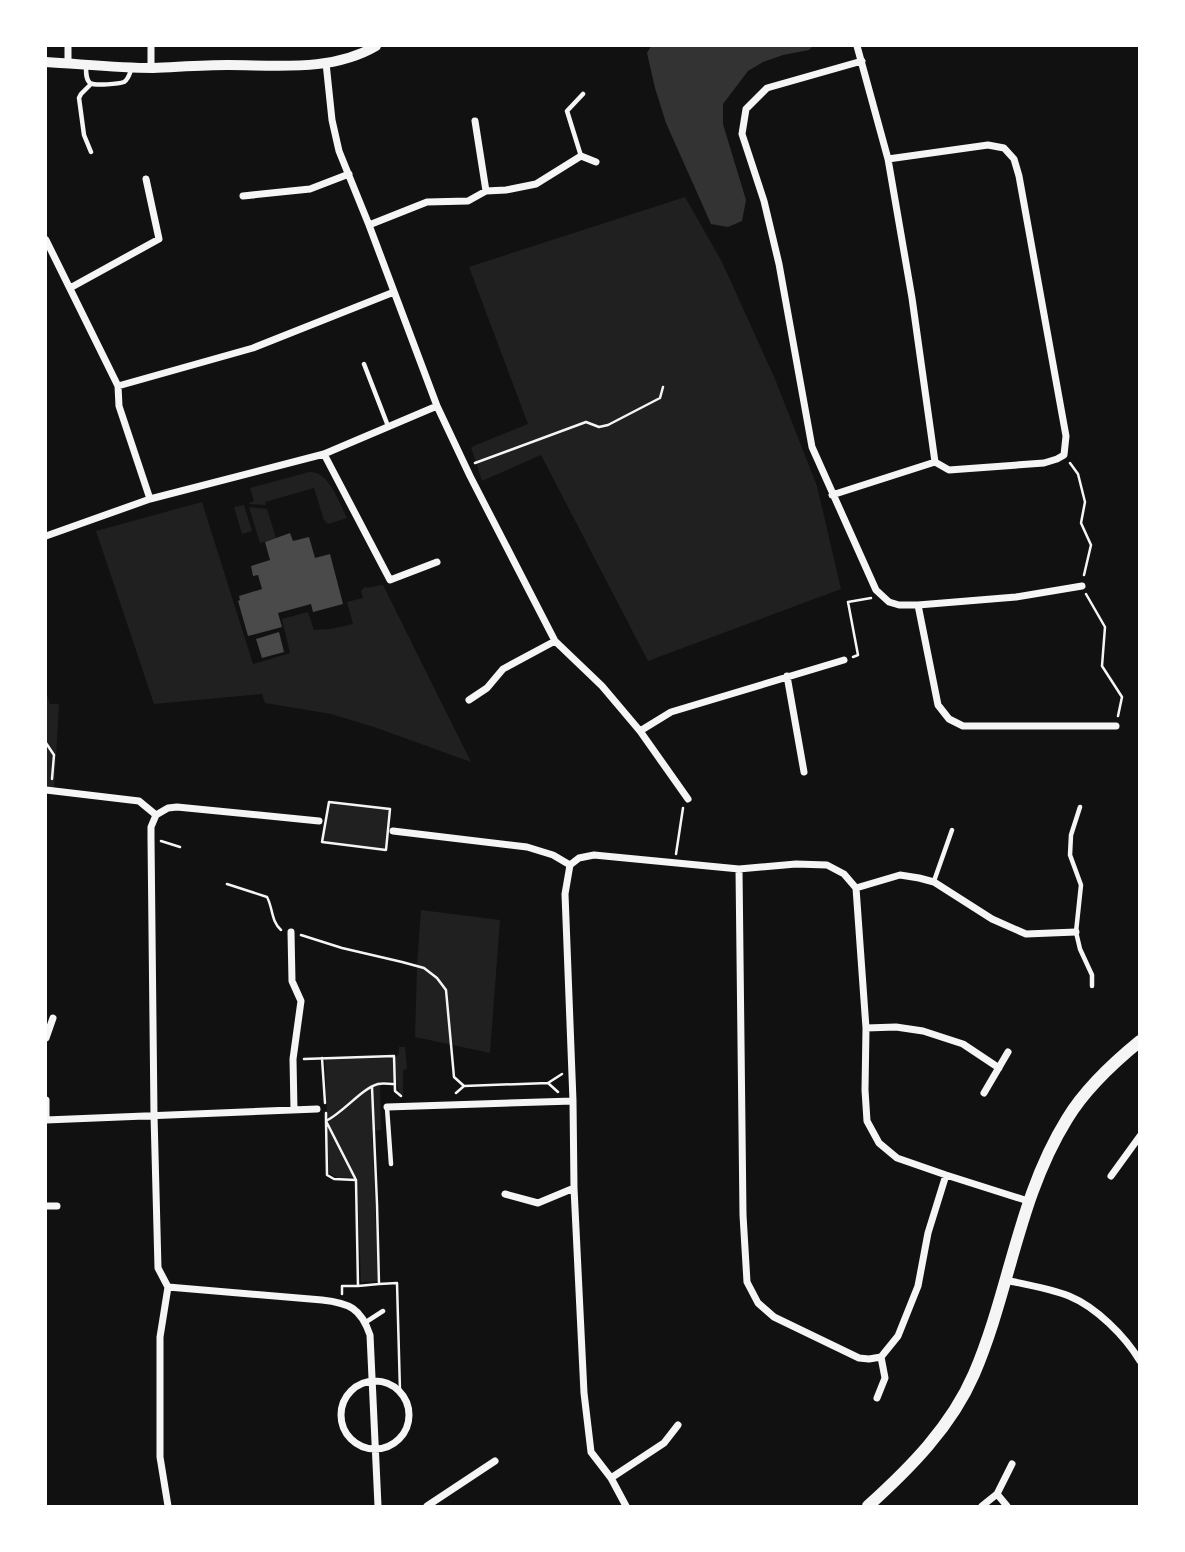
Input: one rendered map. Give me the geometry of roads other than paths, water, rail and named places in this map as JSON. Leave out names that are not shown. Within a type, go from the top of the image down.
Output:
[{"type":"main road","points":[[869,1507],[918,1459],[945,1425],[973,1376],[1028,1201],[1048,1154],[1067,1118],[1091,1088],[1139,1041]]},
{"type":"street","points":[[68,46],[68,63]]},
{"type":"street","points":[[151,46],[151,68]]},
{"type":"street","points":[[46,62],[151,68],[281,66],[348,59],[376,46]]},
{"type":"street","points":[[857,46],[888,159],[912,298],[935,462]]},
{"type":"street","points":[[862,61],[767,88],[746,109],[742,134],[764,201],[779,264],[812,447],[832,495],[876,590],[889,602],[899,605],[1016,597],[1082,586]]},
{"type":"street","points":[[326,63],[332,120],[339,151],[437,407],[465,467],[555,641],[602,686],[640,731],[686,797]]},
{"type":"street","points":[[475,121],[486,191]]},
{"type":"street","points":[[832,495],[935,462],[949,470],[1044,463],[1064,455],[1066,436],[1014,159],[1004,148],[988,145],[888,159]]},
{"type":"street","points":[[369,225],[427,202],[468,201],[486,191],[536,184],[582,156],[597,162]]},
{"type":"street","points":[[243,196],[310,189],[349,174]]},
{"type":"street","points":[[70,288],[159,239],[146,179]]},
{"type":"street","points":[[46,240],[118,386],[118,406],[150,499]]},
{"type":"street","points":[[118,386],[253,348],[394,292]]},
{"type":"street","points":[[46,536],[150,499],[324,454],[437,407]]},
{"type":"street","points":[[324,454],[390,580],[437,562]]},
{"type":"street","points":[[918,604],[938,705],[956,724],[1116,726]]},
{"type":"street","points":[[469,700],[487,688],[503,669],[555,641]]},
{"type":"street","points":[[640,731],[671,712],[844,660]]},
{"type":"street","points":[[787,676],[804,772]]},
{"type":"street","points":[[48,791],[139,802],[156,815]]},
{"type":"street","points":[[168,1507],[160,1457],[160,1338],[168,1287],[158,1268],[151,827],[156,815],[168,808],[177,807],[319,821]]},
{"type":"street","points":[[393,831],[527,847],[553,855],[570,864]]},
{"type":"street","points":[[626,1507],[611,1478],[591,1452],[584,1393],[565,894],[570,864],[579,858],[594,855],[739,869],[796,864],[827,865],[844,874],[856,888],[866,1028],[867,1121],[879,1143],[897,1158],[1028,1201]]},
{"type":"street","points":[[739,869],[743,1215],[747,1282],[758,1303],[774,1317],[859,1358],[881,1357],[898,1336],[918,1286],[928,1233],[946,1175]]},
{"type":"street","points":[[856,888],[900,875],[919,878],[934,882],[992,919],[1026,934],[1076,932]]},
{"type":"street","points":[[291,932],[292,981],[301,1001],[293,1059],[294,1110]]},
{"type":"street","points":[[46,1038],[53,1018]]},
{"type":"street","points":[[866,1028],[896,1027],[923,1031],[963,1044],[999,1068]]},
{"type":"street","points":[[984,1093],[1008,1052]]},
{"type":"street","points":[[46,1100],[46,1120],[317,1109]]},
{"type":"street","points":[[387,1107],[573,1101]]},
{"type":"street","points":[[1111,1176],[1139,1138]]},
{"type":"street","points":[[505,1194],[538,1203],[575,1188]]},
{"type":"street","points":[[46,1206],[57,1206]]},
{"type":"street","points":[[1005,1280],[1069,1296],[1105,1318],[1133,1350],[1139,1361]]},
{"type":"street","points":[[168,1287],[342,1302],[355,1309],[366,1322],[370,1335],[378,1507]]},
{"type":"street","points":[[877,1398],[885,1378],[881,1357]]},
{"type":"street","points":[[372,1381],[383,1381],[400,1391],[409,1410],[405,1431],[401,1437],[390,1446],[376,1449],[353,1441],[344,1428],[341,1412],[352,1390],[372,1381]]},
{"type":"street","points":[[611,1478],[664,1443],[678,1425]]},
{"type":"street","points":[[427,1507],[495,1461]]},
{"type":"street","points":[[982,1507],[997,1494],[1012,1464]]},
{"type":"street","points":[[997,1494],[1007,1507]]},
{"type":"lane","points":[[86,64],[86,76],[91,84]]},
{"type":"lane","points":[[91,152],[84,135],[79,99],[91,84],[122,83],[129,76],[132,67]]},
{"type":"lane","points":[[582,156],[567,111],[583,94]]},
{"type":"lane","points":[[364,363],[388,426]]},
{"type":"lane","points":[[1080,807],[1071,835],[1070,855],[1081,885],[1076,932],[1092,975],[1092,986]]},
{"type":"lane","points":[[934,882],[952,830]]},
{"type":"lane","points":[[387,1107],[391,1164]]},
{"type":"lane","points":[[366,1322],[383,1311]]}]
